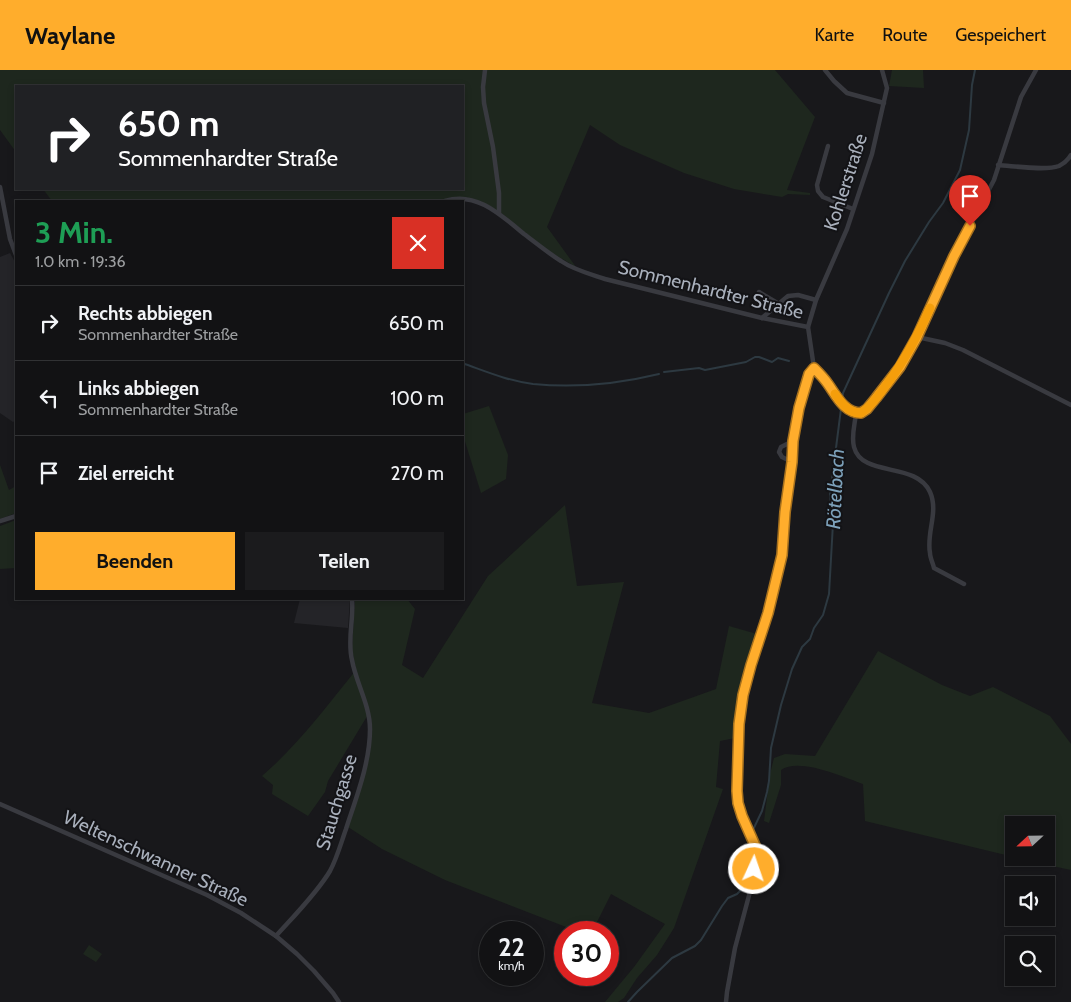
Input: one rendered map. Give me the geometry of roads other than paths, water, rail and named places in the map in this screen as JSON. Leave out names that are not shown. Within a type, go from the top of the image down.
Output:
[{"type":"street","points":[[485,70],[484,103],[493,147],[499,193],[499,214]]},
{"type":"street","points":[[825,70],[847,93],[884,103]]},
{"type":"street","name":"Kohlerstraße","points":[[808,327],[816,300],[847,229],[872,154],[887,88],[882,70]]},
{"type":"street","points":[[726,1002],[735,948],[751,888],[757,850],[738,803],[739,724],[743,695],[768,613],[782,555],[793,441],[799,408],[809,374],[814,368],[827,382],[844,406],[856,413],[861,413],[867,409],[900,367],[917,337],[954,256],[994,180],[1021,97],[1036,70]]},
{"type":"street","points":[[828,146],[817,185],[818,191],[823,197],[853,209]]},
{"type":"street","points":[[999,164],[1042,168],[1058,166],[1066,162],[1071,155]]},
{"type":"street","points":[[0,187],[10,239],[15,252]]},
{"type":"street","name":"Sommenhardter Straße","points":[[448,200],[472,200],[485,204],[563,263],[585,272],[605,279],[762,318],[808,327],[814,368]]},
{"type":"street","points":[[759,292],[779,304]]},
{"type":"street","points":[[762,318],[788,296],[798,295],[816,300]]},
{"type":"street","points":[[917,337],[945,343],[963,350],[1071,405]]},
{"type":"street","points":[[856,413],[853,434],[854,448],[859,457],[872,466],[907,473],[923,481],[930,491],[933,501],[934,512],[930,536],[930,553],[934,568],[964,584]]},
{"type":"street","points":[[792,462],[782,457],[779,452],[781,447],[793,441]]},
{"type":"street","points":[[0,521],[15,516]]},
{"type":"street","name":"Stauchgasse","points":[[276,936],[316,891],[330,872],[364,772],[370,728],[367,710],[351,659],[352,600]]},
{"type":"street","name":"Weltenschwanner Straße","points":[[0,804],[207,895],[241,913],[276,936],[297,954],[314,971],[339,1002]]},
{"type":"waterway","name":"Rötelbach","points":[[751,834],[762,811],[767,792],[771,748],[792,669],[802,647],[810,639],[814,628],[823,615],[829,594],[833,523],[830,495],[843,393],[905,261],[943,203],[960,170],[969,130],[975,70]]},
{"type":"waterway","points":[[664,372],[699,368],[705,370],[746,362],[755,357],[772,362],[778,358],[789,361]]},
{"type":"waterway","points":[[464,364],[515,381],[564,386],[628,380],[659,374]]},
{"type":"waterway","name":"Rötelbach","points":[[628,1002],[672,958],[695,946],[701,940],[728,898],[737,894],[748,882],[751,846]]}]
